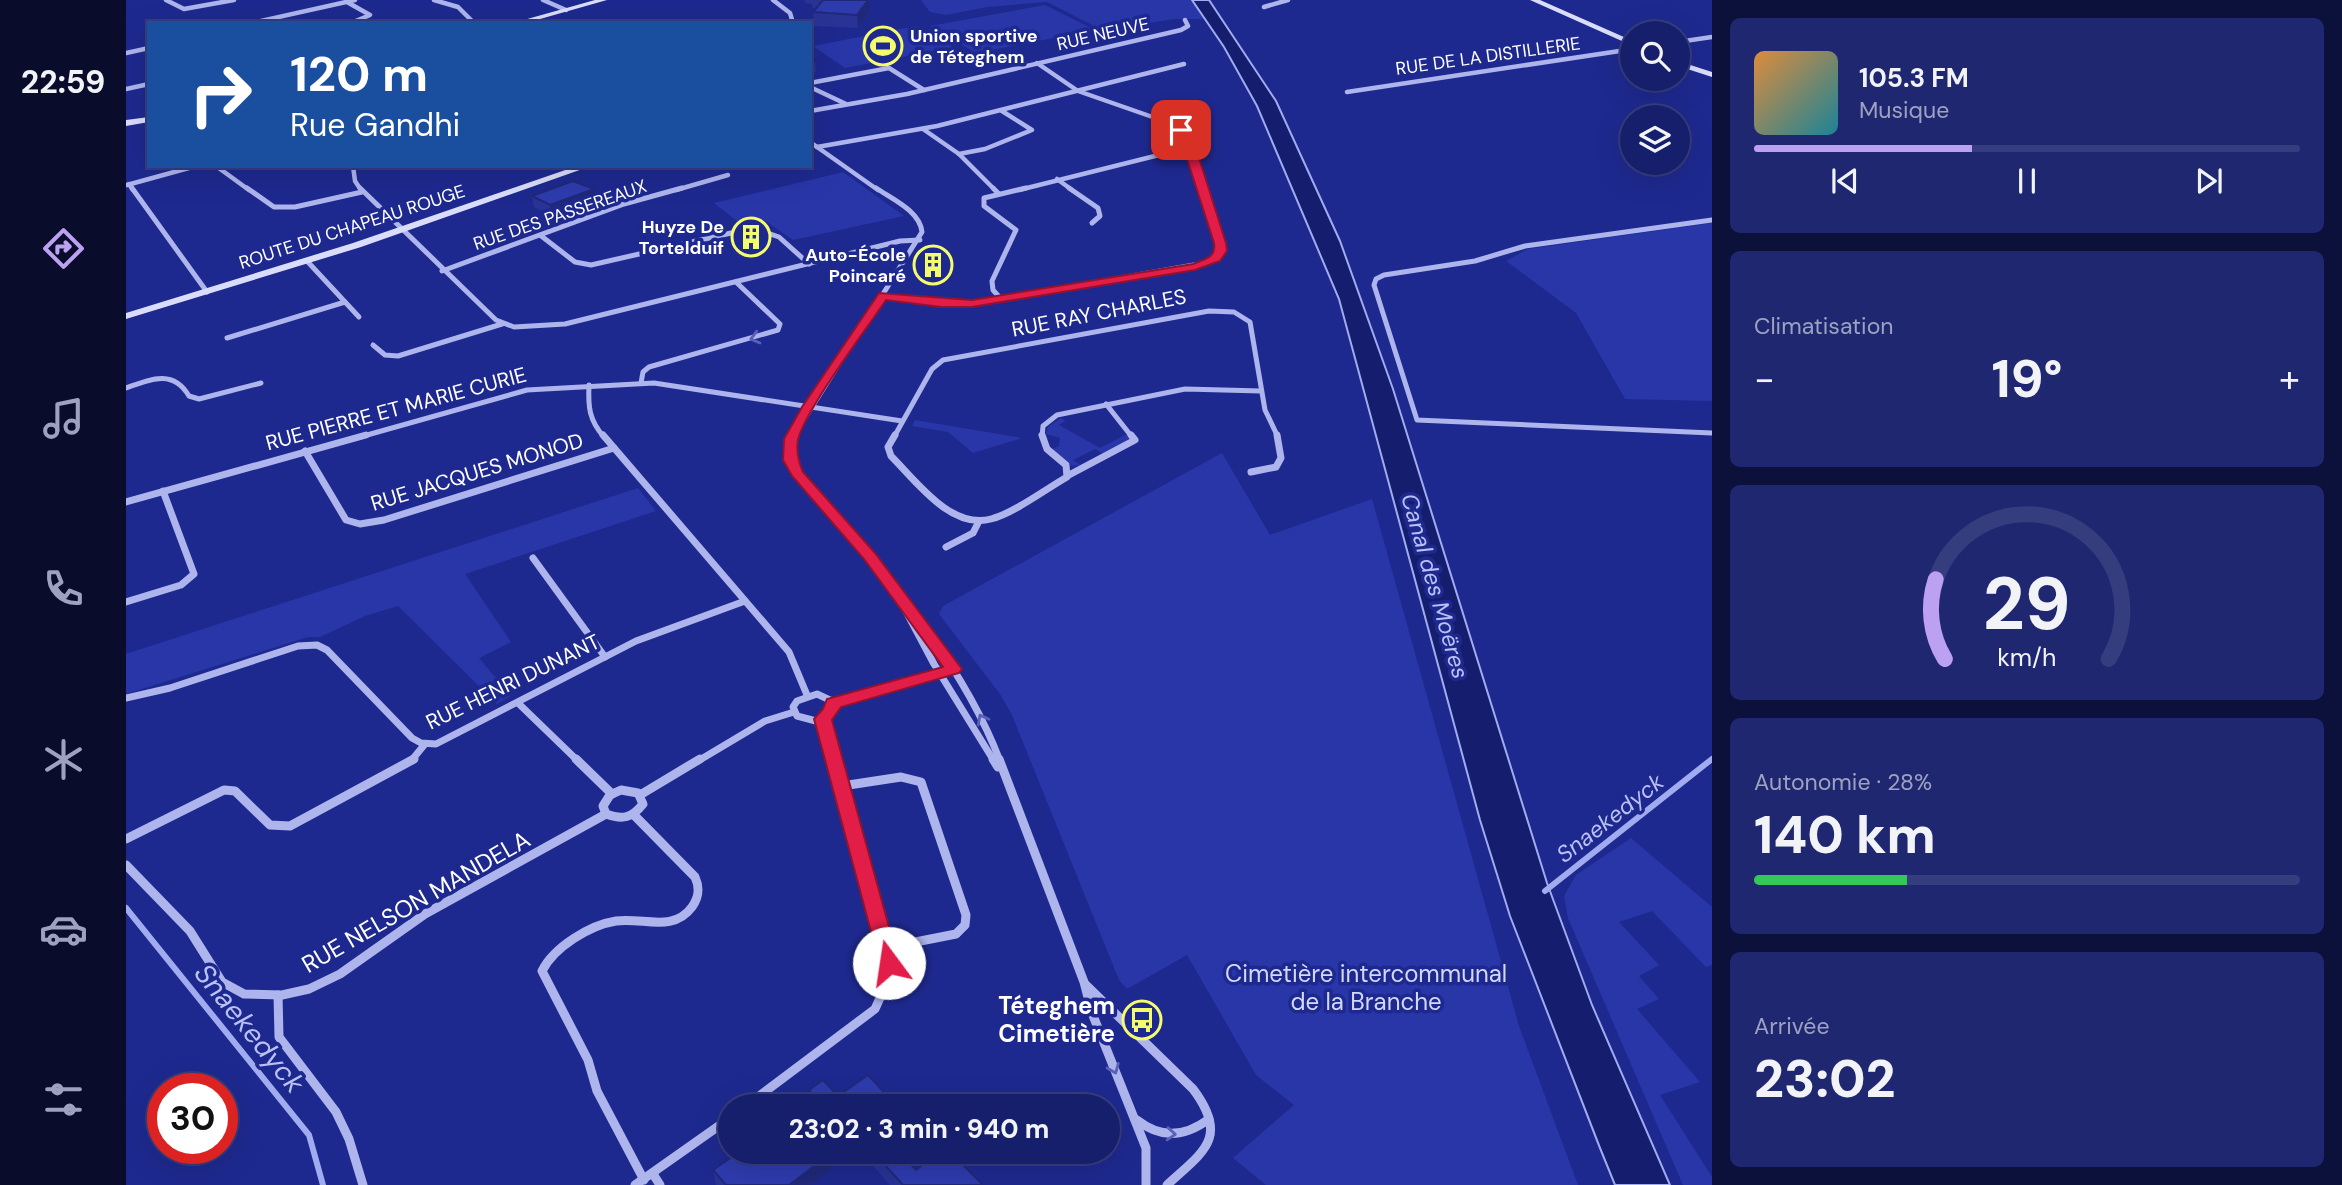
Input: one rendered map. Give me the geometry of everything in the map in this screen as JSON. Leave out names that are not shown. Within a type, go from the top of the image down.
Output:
[{"type":"street","points":[[166,0],[177,8],[186,9],[234,0]]},
{"type":"street","points":[[261,21],[355,0]]},
{"type":"street","points":[[434,0],[460,8],[472,21]]},
{"type":"street","points":[[543,0],[566,10]]},
{"type":"street","points":[[525,21],[603,0]]},
{"type":"street","points":[[772,0],[788,11],[792,21]]},
{"type":"street","points":[[1264,7],[1288,0]]},
{"type":"street","points":[[1534,0],[1620,40]]},
{"type":"street","points":[[347,2],[370,15],[356,21]]},
{"type":"street","name":"RUE NEUVE","points":[[812,111],[924,90],[1183,29],[1188,26],[1185,20]]},
{"type":"street","points":[[1690,40],[1712,37]]},
{"type":"street","points":[[126,53],[147,48]]},
{"type":"street","name":"RUE DE LA DISTILLERIE","points":[[1347,92],[1620,48]]},
{"type":"street","points":[[883,296],[952,304],[1001,299],[1195,267],[1214,261],[1219,255],[1221,246],[1186,136],[1173,125],[1078,91],[1037,63]]},
{"type":"street","points":[[817,147],[923,129],[1184,64]]},
{"type":"street","points":[[1690,67],[1712,75]]},
{"type":"street","points":[[812,85],[889,68],[924,90]]},
{"type":"street","points":[[126,89],[147,84]]},
{"type":"street","points":[[812,86],[846,105]]},
{"type":"street","points":[[959,154],[985,149],[999,141],[1032,130],[1001,110]]},
{"type":"street","points":[[126,124],[147,122]]},
{"type":"street","points":[[923,129],[959,154],[998,193]]},
{"type":"street","points":[[812,143],[914,214],[922,227],[920,240],[809,407],[791,439],[792,464],[897,593],[953,669],[989,732],[1084,982],[1092,1013],[1148,1156],[1146,1185]]},
{"type":"street","points":[[1001,299],[993,290],[992,281],[1016,232],[982,203],[986,196],[1162,155],[1192,153]]},
{"type":"street","points":[[188,168],[127,185],[207,292]]},
{"type":"street","points":[[219,168],[274,207],[295,207],[362,192]]},
{"type":"street","points":[[353,168],[355,181],[362,192],[442,271],[502,324]]},
{"type":"street","name":"ROUTE DU CHAPEAU ROUGE","points":[[126,316],[400,231],[581,168]]},
{"type":"street","name":"RUE DES PASSEREAUX","points":[[442,271],[628,203],[728,176]]},
{"type":"street","points":[[1057,179],[1097,207],[1100,216],[1093,223]]},
{"type":"street","points":[[1712,219],[1520,246],[1475,261],[1384,275],[1376,279],[1374,285],[1418,420],[1712,433]]},
{"type":"street","points":[[540,235],[573,261],[590,265],[738,229],[760,228],[772,232],[809,264]]},
{"type":"street","points":[[373,345],[385,355],[398,356],[502,324],[518,327],[565,324],[903,240],[920,240]]},
{"type":"street","points":[[307,261],[359,317]]},
{"type":"street","points":[[641,383],[643,372],[649,367],[778,330],[780,324],[736,282]]},
{"type":"street","points":[[227,338],[345,302]]},
{"type":"street","name":"RUE RAY CHARLES","points":[[902,421],[934,366],[951,357],[1101,333],[1214,310],[1234,312],[1250,322],[1265,411],[1277,432],[1281,461],[1273,468],[1251,472]]},
{"type":"street","points":[[126,388],[154,379],[175,378],[182,381],[189,396],[199,399],[261,383]]},
{"type":"street","name":"RUE PIERRE ET MARIE CURIE","points":[[126,502],[510,392],[641,383],[809,407]]},
{"type":"street","points":[[589,386],[591,418],[789,652],[807,695]]},
{"type":"street","points":[[1069,475],[1066,465],[1044,445],[1043,426],[1061,413],[1190,388],[1261,391]]},
{"type":"street","points":[[809,407],[902,421],[888,447],[891,456],[937,501],[964,519],[979,521],[993,519],[1135,440],[1106,404]]},
{"type":"street","name":"RUE JACQUES MONOD","points":[[305,451],[343,517],[360,524],[378,522],[614,448]]},
{"type":"street","points":[[126,602],[181,585],[194,574],[193,565],[163,491]]},
{"type":"street","points":[[946,547],[975,532],[979,521]]},
{"type":"street","points":[[533,558],[605,657]]},
{"type":"street","points":[[897,593],[919,642],[1007,782]]},
{"type":"street","name":"RUE HENRI DUNANT","points":[[126,698],[170,688],[298,646],[317,645],[327,650],[412,738],[425,744],[440,743],[643,638],[745,601]]},
{"type":"street","points":[[833,703],[953,669]]},
{"type":"street","points":[[794,712],[795,703],[807,695],[823,695],[833,703]]},
{"type":"street","points":[[518,703],[612,794]]},
{"type":"street","points":[[794,712],[806,720],[823,719],[832,712],[833,703]]},
{"type":"street","points":[[639,794],[643,804],[634,815],[619,819],[606,814],[604,802],[612,794],[625,790],[639,794],[765,721],[794,712]]},
{"type":"street","points":[[762,1094],[875,1009],[889,978],[885,948],[823,719]]},
{"type":"street","points":[[126,839],[224,790],[235,791],[270,825],[290,826],[410,762],[425,744]]},
{"type":"street","points":[[842,786],[901,777],[921,782],[965,915],[965,925],[956,934],[885,948]]},
{"type":"street","name":"RUE NELSON MANDELA","points":[[126,865],[142,884],[158,895],[195,939],[218,980],[244,994],[278,995],[308,989],[333,977],[425,914],[606,814]]},
{"type":"street","points":[[634,815],[695,877],[699,890],[695,904],[682,917],[664,924],[617,920],[603,925],[552,954],[542,971],[588,1059],[597,1091],[644,1180],[660,1185]]},
{"type":"street","points":[[1084,982],[1193,1089],[1209,1119],[1210,1142],[1204,1154],[1167,1185]]},
{"type":"street","points":[[278,995],[279,1037],[336,1112],[349,1139],[363,1185]]},
{"type":"street","points":[[1134,1117],[1153,1130],[1173,1135],[1193,1131],[1209,1119]]},
{"type":"street","points":[[644,1180],[718,1127]]},
{"type":"green space","points":[[921,0],[1192,0],[1204,19],[1173,19],[1104,31],[1047,2],[987,7],[946,15],[930,12]]},
{"type":"green space","points":[[1045,5],[1095,30],[976,53],[930,26]]},
{"type":"green space","name":"Union sportive de Téteghem","points":[[916,26],[953,47],[845,68],[813,46]]},
{"type":"green space","points":[[843,172],[904,216],[793,240],[764,220],[742,225],[714,203]]},
{"type":"green space","points":[[1712,223],[1712,401],[1625,399],[1576,313],[1506,261],[1528,249]]},
{"type":"green space","points":[[1061,418],[1065,421],[1059,425],[1100,448],[1127,434],[1129,440],[1103,454],[1095,449],[1073,460],[1081,465],[1072,466],[1052,449],[1059,446],[1060,438],[1046,434],[1048,427]]},
{"type":"green space","points":[[915,420],[1022,438],[973,453],[948,432],[912,426]]},
{"type":"green space","name":"Cimetière intercommunal de la Branche","points":[[1222,453],[1270,535],[1372,499],[1519,1026],[1578,1185],[1266,1185],[1233,1158],[1294,1105],[1256,1075],[1187,955],[1127,989],[1119,980],[1012,715],[1000,694],[939,614],[943,606]]},
{"type":"green space","points":[[638,488],[656,511],[465,574],[511,642],[479,658],[511,696],[497,704],[398,606],[365,616],[320,637],[308,637],[126,694],[126,654]]},
{"type":"green space","points":[[1631,838],[1712,907],[1712,965],[1706,967],[1652,911],[1619,922],[1659,965],[1639,976],[1659,999],[1637,1009],[1700,1082],[1660,1095],[1712,1177],[1712,1185],[1683,1185],[1568,918],[1564,896],[1576,875]]},
{"type":"water","name":"Canal des Moëres","points":[[1192,0],[1209,0],[1276,101],[1340,241],[1393,389],[1547,883],[1592,1005],[1670,1185],[1615,1185],[1600,1148],[1510,916],[1480,820],[1339,299],[1257,106],[1224,47]]},
{"type":"building","points":[[823,0],[868,0],[857,15],[813,12]]},
{"type":"building","points":[[573,181],[594,189],[550,205],[532,196]]},
{"type":"building","points":[[928,250],[941,252],[935,264],[920,262]]},
{"type":"building","points":[[868,1075],[886,1094],[841,1094]]},
{"type":"building","points":[[823,1080],[836,1094],[812,1094],[809,1090]]},
{"type":"building","points":[[722,1164],[817,1164],[789,1185],[726,1185],[713,1170]]},
{"type":"building","points":[[884,1164],[910,1164],[916,1170],[924,1164],[962,1164],[983,1185],[903,1185]]},
{"type":"waterway","name":"Snaekedyck","points":[[1545,891],[1712,759],[1710,761]]},
{"type":"waterway","name":"Snaekedyck","points":[[126,908],[309,1135],[323,1185]]},
{"type":"place","name":"Union sportive de Téteghem","points":[[883,46]]},
{"type":"place","name":"Huyze De Tortelduif","points":[[751,237]]},
{"type":"place","name":"Auto-École Poincaré","points":[[933,265]]},
{"type":"place","name":"Téteghem Cimetière","points":[[1142,1020]]},
{"type":"route","points":[[889,963],[823,719],[832,712],[833,703],[953,669],[869,556],[797,473],[790,460],[791,439],[797,425],[883,296],[941,304],[972,304],[1195,267],[1216,259],[1221,251],[1220,243],[1189,142],[1181,130]]}]
